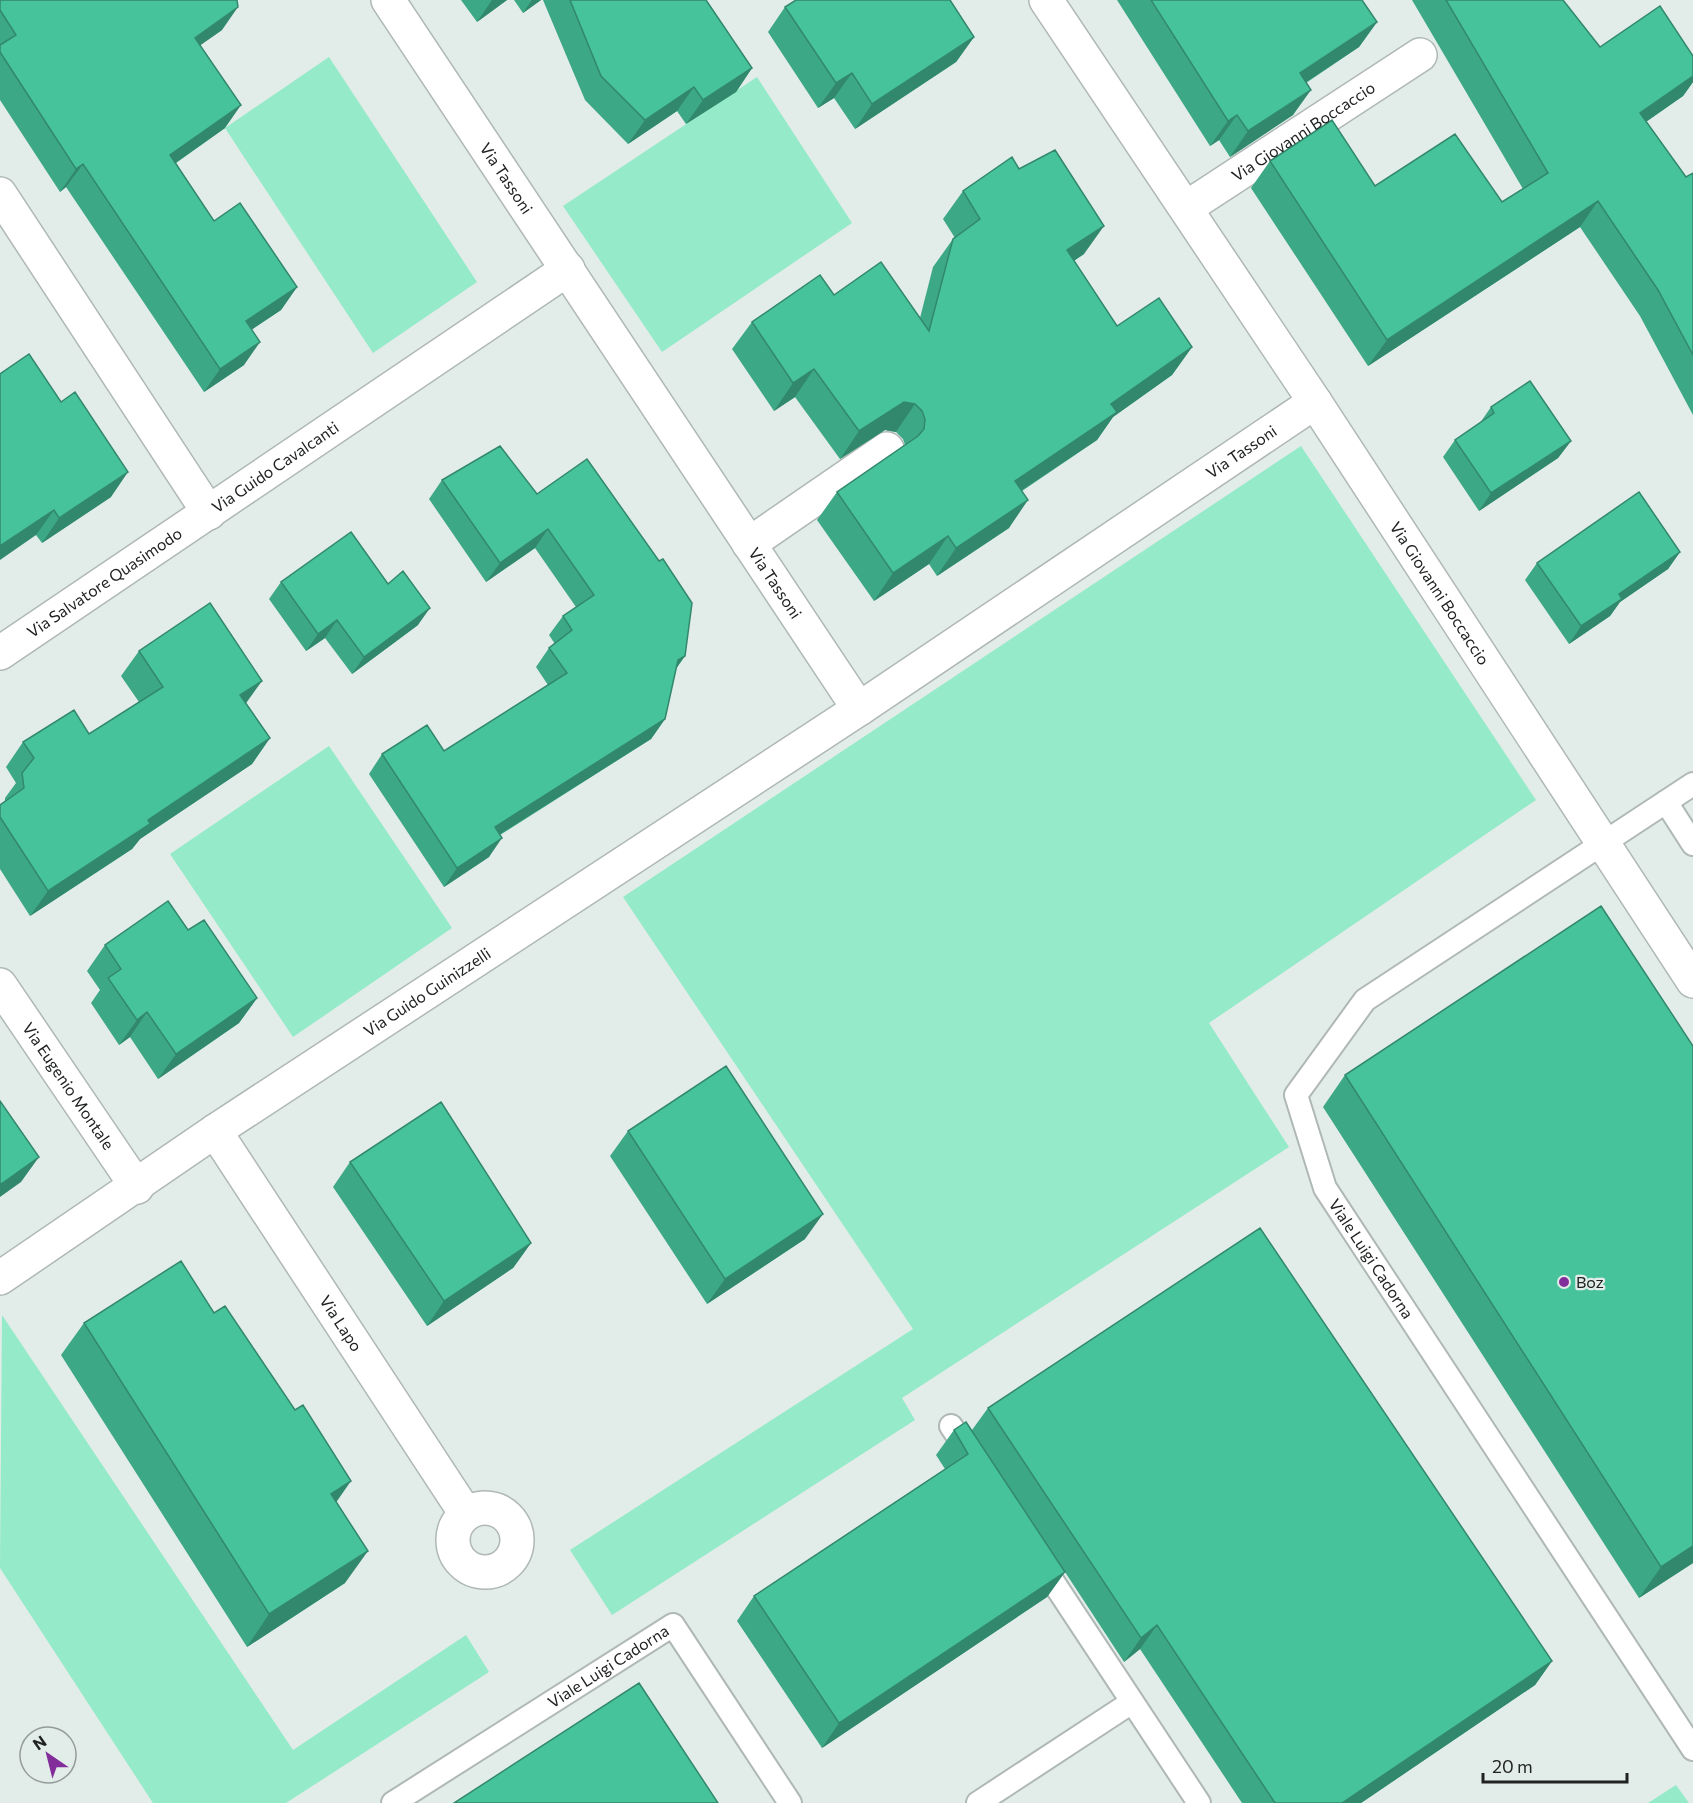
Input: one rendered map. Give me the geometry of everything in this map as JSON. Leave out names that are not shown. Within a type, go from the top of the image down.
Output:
[{"type":"street","name":"Via Tassoni","points":[[388,0],[859,709],[1315,402]]},
{"type":"street","name":"Via Giovanni Boccaccio","points":[[1046,0],[1315,402],[1605,842],[1693,981]]},
{"type":"street","name":"Via Giovanni Boccaccio","points":[[1186,208],[1420,55]]},
{"type":"street","name":"Via Guido Cavalcanti","points":[[0,194],[209,513],[568,269]]},
{"type":"street","points":[[749,544],[887,449]]},
{"type":"street","name":"Via Salvatore Quasimodo","points":[[0,653],[209,513]]},
{"type":"street","name":"Via Guido Guinizzelli","points":[[0,1278],[214,1131],[859,709]]},
{"type":"street","name":"Via Eugenio Montale","points":[[0,985],[137,1186]]},
{"type":"street","name":"Via Lapo","points":[[214,1131],[466,1514]]},
{"type":"lane","points":[[1605,842],[1693,784]]},
{"type":"lane","points":[[1666,802],[1693,844]]},
{"type":"lane","name":"Viale Luigi Cadorna","points":[[1605,842],[1365,1000],[1296,1095],[1325,1188],[1693,1749]]},
{"type":"lane","points":[[951,1426],[983,1475]]},
{"type":"lane","points":[[1028,1544],[1199,1803]]},
{"type":"lane","name":"Viale Luigi Cadorna","points":[[393,1803],[673,1625],[790,1803]]},
{"type":"lane","points":[[978,1803],[1132,1702]]},
{"type":"green space","points":[[329,57],[477,282],[373,353],[225,128]]},
{"type":"green space","points":[[757,77],[852,223],[662,352],[563,206]]},
{"type":"green space","points":[[1301,446],[1536,800],[1209,1023],[1289,1147],[902,1398],[915,1420],[612,1615],[570,1550],[913,1329],[623,897]]},
{"type":"green space","points":[[329,746],[452,928],[293,1037],[170,854]]},
{"type":"green space","points":[[2,1315],[293,1750],[466,1635],[489,1672],[286,1803],[153,1803],[0,1568]]},
{"type":"green space","points":[[1676,1785],[1689,1803],[1648,1803]]},
{"type":"building","points":[[0,0],[237,0],[238,7],[195,38],[241,105],[170,155],[214,221],[240,203],[297,287],[246,321],[260,342],[220,369],[83,164],[76,169],[0,52],[0,45],[16,35],[0,10]]},
{"type":"building","points":[[570,0],[706,0],[752,68],[703,100],[694,87],[645,120],[601,76]]},
{"type":"building","points":[[796,0],[950,0],[974,37],[872,104],[852,73],[836,83],[785,7]]},
{"type":"building","points":[[1151,0],[1362,0],[1377,22],[1300,73],[1311,90],[1248,131],[1237,115],[1228,121]]},
{"type":"building","points":[[1446,0],[1563,0],[1600,47],[1660,6],[1693,56],[1693,76],[1640,113],[1686,177],[1693,173],[1693,355],[1658,290],[1598,201],[1387,340],[1270,161],[1332,120],[1375,186],[1455,134],[1502,202],[1548,173]]},
{"type":"building","points":[[1055,150],[1104,226],[1067,250],[1117,326],[1159,298],[1192,347],[1111,404],[1117,412],[1015,481],[1028,500],[956,548],[948,536],[893,573],[837,492],[918,436],[924,429],[925,419],[922,411],[915,404],[904,402],[859,431],[814,369],[793,383],[752,322],[820,275],[834,295],[881,262],[929,331],[953,239],[980,219],[963,191],[1012,157],[1019,169]]},
{"type":"building","points":[[29,354],[61,402],[75,392],[128,472],[59,518],[54,510],[0,546],[0,374]]},
{"type":"building","points":[[1530,381],[1571,441],[1491,493],[1455,440],[1494,413],[1491,407]]},
{"type":"building","points":[[500,446],[537,494],[587,459],[659,561],[663,559],[692,603],[685,656],[678,660],[665,719],[495,827],[502,838],[457,868],[382,754],[427,725],[444,751],[567,673],[549,648],[572,630],[563,616],[594,595],[548,529],[500,563],[442,480]]},
{"type":"building","points":[[1639,492],[1680,552],[1619,594],[1622,599],[1581,626],[1537,563]]},
{"type":"building","points":[[351,532],[388,584],[403,571],[430,608],[364,657],[337,620],[318,634],[281,582]]},
{"type":"building","points":[[210,603],[262,681],[240,695],[270,738],[148,820],[150,824],[48,891],[0,817],[0,805],[24,788],[22,773],[34,758],[23,742],[74,710],[89,734],[163,687],[139,651]]},
{"type":"building","points":[[168,901],[188,930],[204,920],[257,998],[176,1054],[147,1012],[137,1020],[108,978],[121,969],[105,945]]},
{"type":"building","name":"Boz","points":[[1601,906],[1693,1046],[1693,1546],[1661,1567],[1345,1075]]},
{"type":"building","points":[[726,1066],[823,1214],[725,1279],[628,1131]]},
{"type":"building","points":[[0,1101],[39,1157],[0,1185]]},
{"type":"building","points":[[441,1102],[531,1243],[444,1301],[350,1162]]},
{"type":"building","points":[[1260,1228],[1552,1661],[1342,1803],[1275,1803],[1157,1625],[1141,1638],[988,1408]]},
{"type":"building","points":[[181,1261],[214,1313],[225,1306],[295,1410],[303,1405],[351,1481],[331,1494],[368,1551],[269,1614],[84,1323]]},
{"type":"building","points":[[966,1422],[1065,1572],[839,1723],[754,1596],[968,1454],[954,1430]]},
{"type":"building","points":[[639,1683],[718,1803],[454,1803]]},
{"type":"place","name":"Boz","points":[[1564,1282]]}]
